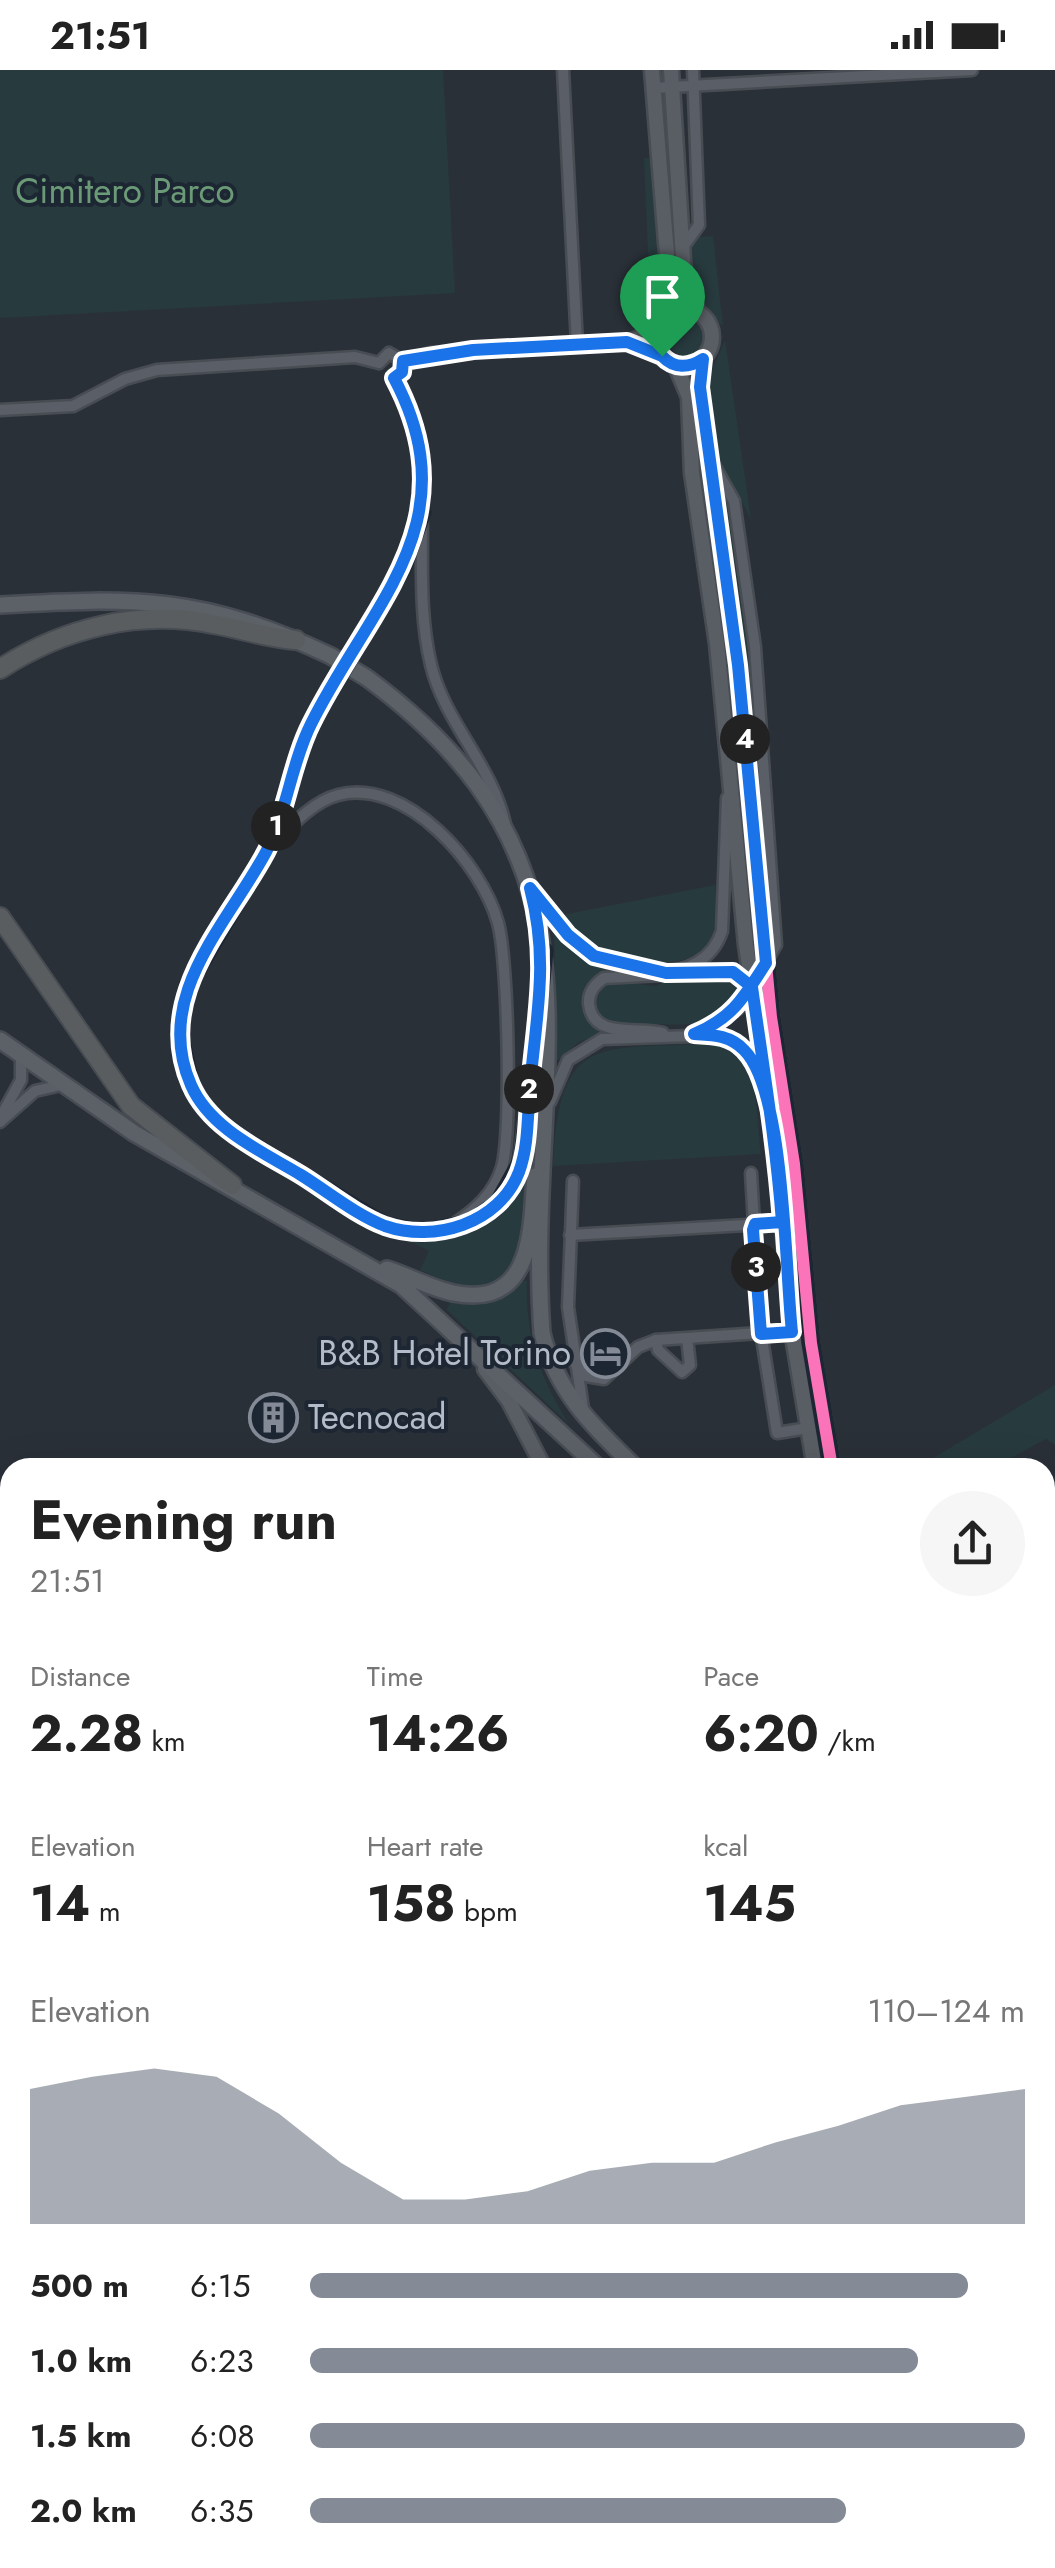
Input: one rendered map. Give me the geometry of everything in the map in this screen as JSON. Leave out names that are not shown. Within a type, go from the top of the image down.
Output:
[{"type":"highway","points":[[0,668],[70,635],[136,619],[186,620],[296,640]]},
{"type":"highway","points":[[0,917],[131,1106],[232,1186]]},
{"type":"main road","points":[[0,605],[154,600],[241,618],[331,656],[366,678],[447,748],[506,831],[530,888],[544,951],[548,1112],[542,1332],[553,1372],[585,1417],[626,1458]]},
{"type":"main road","points":[[0,1040],[138,1136],[369,1263],[464,1340],[588,1458]]},
{"type":"main road","points":[[369,1263],[465,1294],[490,1292],[514,1277],[531,1234],[546,1046]]},
{"type":"street","points":[[563,70],[577,344]]},
{"type":"street","points":[[652,70],[670,291],[659,322],[660,354]]},
{"type":"street","points":[[671,70],[686,285],[697,312],[710,325],[712,338],[700,380],[738,665],[771,1018],[794,1164],[811,1343],[830,1458]]},
{"type":"street","points":[[682,248],[699,225],[693,70]]},
{"type":"street","points":[[653,88],[972,70]]},
{"type":"street","points":[[627,342],[674,310],[697,312]]},
{"type":"street","points":[[379,363],[389,353],[403,361],[430,353],[627,342],[660,354],[676,366],[689,397],[692,473],[717,644],[792,1332],[812,1458]]},
{"type":"street","points":[[0,410],[73,406],[134,376],[178,367],[354,357],[379,363]]},
{"type":"street","points":[[676,366],[689,366],[703,359]]},
{"type":"street","points":[[394,378],[402,372],[403,361]]},
{"type":"street","points":[[379,363],[381,372],[394,378],[418,442],[430,663],[444,699],[489,774],[506,831]]},
{"type":"street","points":[[694,1034],[728,1018],[752,987],[776,945],[755,647],[734,501],[710,458]]},
{"type":"street","points":[[422,512],[402,569],[310,725],[267,850],[204,952],[182,1003],[179,1032],[191,1087],[210,1113],[238,1137],[384,1225],[422,1233],[486,1214],[518,1174],[544,951]]},
{"type":"street","points":[[685,970],[713,950],[722,931],[729,778]]},
{"type":"street","points":[[267,850],[320,802],[356,792],[391,798],[444,838],[474,876],[496,916],[505,970],[504,1152],[487,1196],[448,1228]]},
{"type":"street","points":[[530,888],[568,935],[594,956],[666,973]]},
{"type":"street","points":[[670,1035],[646,1029],[607,1028],[592,1016],[590,994],[604,978],[685,970],[733,972],[752,987],[771,1018]]},
{"type":"street","points":[[548,1112],[561,1070],[590,1044],[694,1034],[722,1036],[744,1049],[754,1064],[771,1112]]},
{"type":"street","points":[[0,1120],[21,1080],[22,1056]]},
{"type":"street","points":[[0,1120],[35,1091],[60,1085]]},
{"type":"street","points":[[751,1173],[761,1334],[777,1434],[808,1428]]},
{"type":"street","points":[[573,1181],[568,1307],[585,1417]]},
{"type":"street","points":[[570,1235],[782,1222]]},
{"type":"street","points":[[574,1361],[586,1376],[604,1379],[638,1347],[656,1340],[792,1332]]},
{"type":"street","points":[[656,1340],[658,1350],[682,1372],[690,1365],[688,1338]]},
{"type":"street","points":[[464,1340],[509,1401],[539,1458]]},
{"type":"green space","name":"Cimitero Parco","points":[[0,70],[443,70],[455,293],[0,318]]},
{"type":"green space","points":[[644,158],[653,158],[664,293],[651,321]]},
{"type":"green space","points":[[713,236],[723,327],[698,297],[688,250],[697,237]]},
{"type":"green space","points":[[686,320],[699,325],[704,338],[699,351],[686,356],[673,351],[668,338],[673,325]]},
{"type":"green space","points":[[725,340],[751,519],[715,452],[706,384]]},
{"type":"green space","points":[[697,411],[729,633],[759,945],[752,946],[696,458]]},
{"type":"green space","points":[[720,481],[731,501],[752,654],[765,864]]},
{"type":"green space","points":[[715,885],[716,919],[711,939],[702,950],[676,961],[644,962],[602,952],[579,936],[562,915]]},
{"type":"green space","points":[[558,933],[580,953],[613,971],[588,992],[597,1027],[604,1033],[579,1042],[557,1061],[554,935]]},
{"type":"green space","points":[[707,974],[733,978],[745,989],[727,1011],[705,1021],[616,1026],[596,1011],[595,999],[608,981],[656,986],[673,978]]},
{"type":"green space","points":[[715,1043],[730,1049],[748,1072],[761,1154],[553,1166],[565,1090],[577,1069],[593,1056],[642,1046]]},
{"type":"green space","points":[[526,1166],[520,1248],[512,1268],[500,1281],[481,1287],[455,1284],[420,1270],[429,1251],[398,1235],[440,1234],[475,1224],[504,1202]]},
{"type":"green space","points":[[520,1281],[527,1281],[536,1356],[569,1424],[447,1310],[451,1299],[505,1292]]},
{"type":"green space","points":[[1055,1385],[1055,1445],[1046,1439],[1011,1458],[933,1458]]},
{"type":"cycle path","points":[[703,359],[700,387],[738,665],[771,1017],[794,1164],[811,1343],[830,1458]]},
{"type":"cycle path","points":[[422,512],[402,569],[310,725],[267,850],[188,985],[179,1031],[191,1087],[209,1113],[239,1137],[384,1225],[422,1233],[470,1223],[498,1204],[523,1159],[544,951]]},
{"type":"place","name":"B&B Hotel Torino","points":[[606,1353]]},
{"type":"place","name":"Tecnocad","points":[[273,1417]]},
{"type":"route","points":[[662,356],[627,342],[430,353],[403,361],[402,372],[394,378],[418,442],[420,462],[422,512],[412,544],[402,569],[310,725],[267,850],[188,985],[179,1032],[182,1056],[191,1087],[210,1113],[238,1137],[384,1225],[422,1233],[470,1223],[486,1214],[498,1204],[518,1174],[523,1158],[544,951],[530,888],[568,935],[594,956],[628,968],[666,973],[733,972],[752,987],[771,1112],[782,1222],[755,1224],[753,1230],[761,1334],[792,1332],[776,1154],[771,1112],[754,1064],[744,1049],[722,1036],[694,1034],[738,1009],[745,1000],[752,987],[758,975],[766,963],[738,665],[700,387],[703,359],[694,365],[676,366],[662,356]]}]
